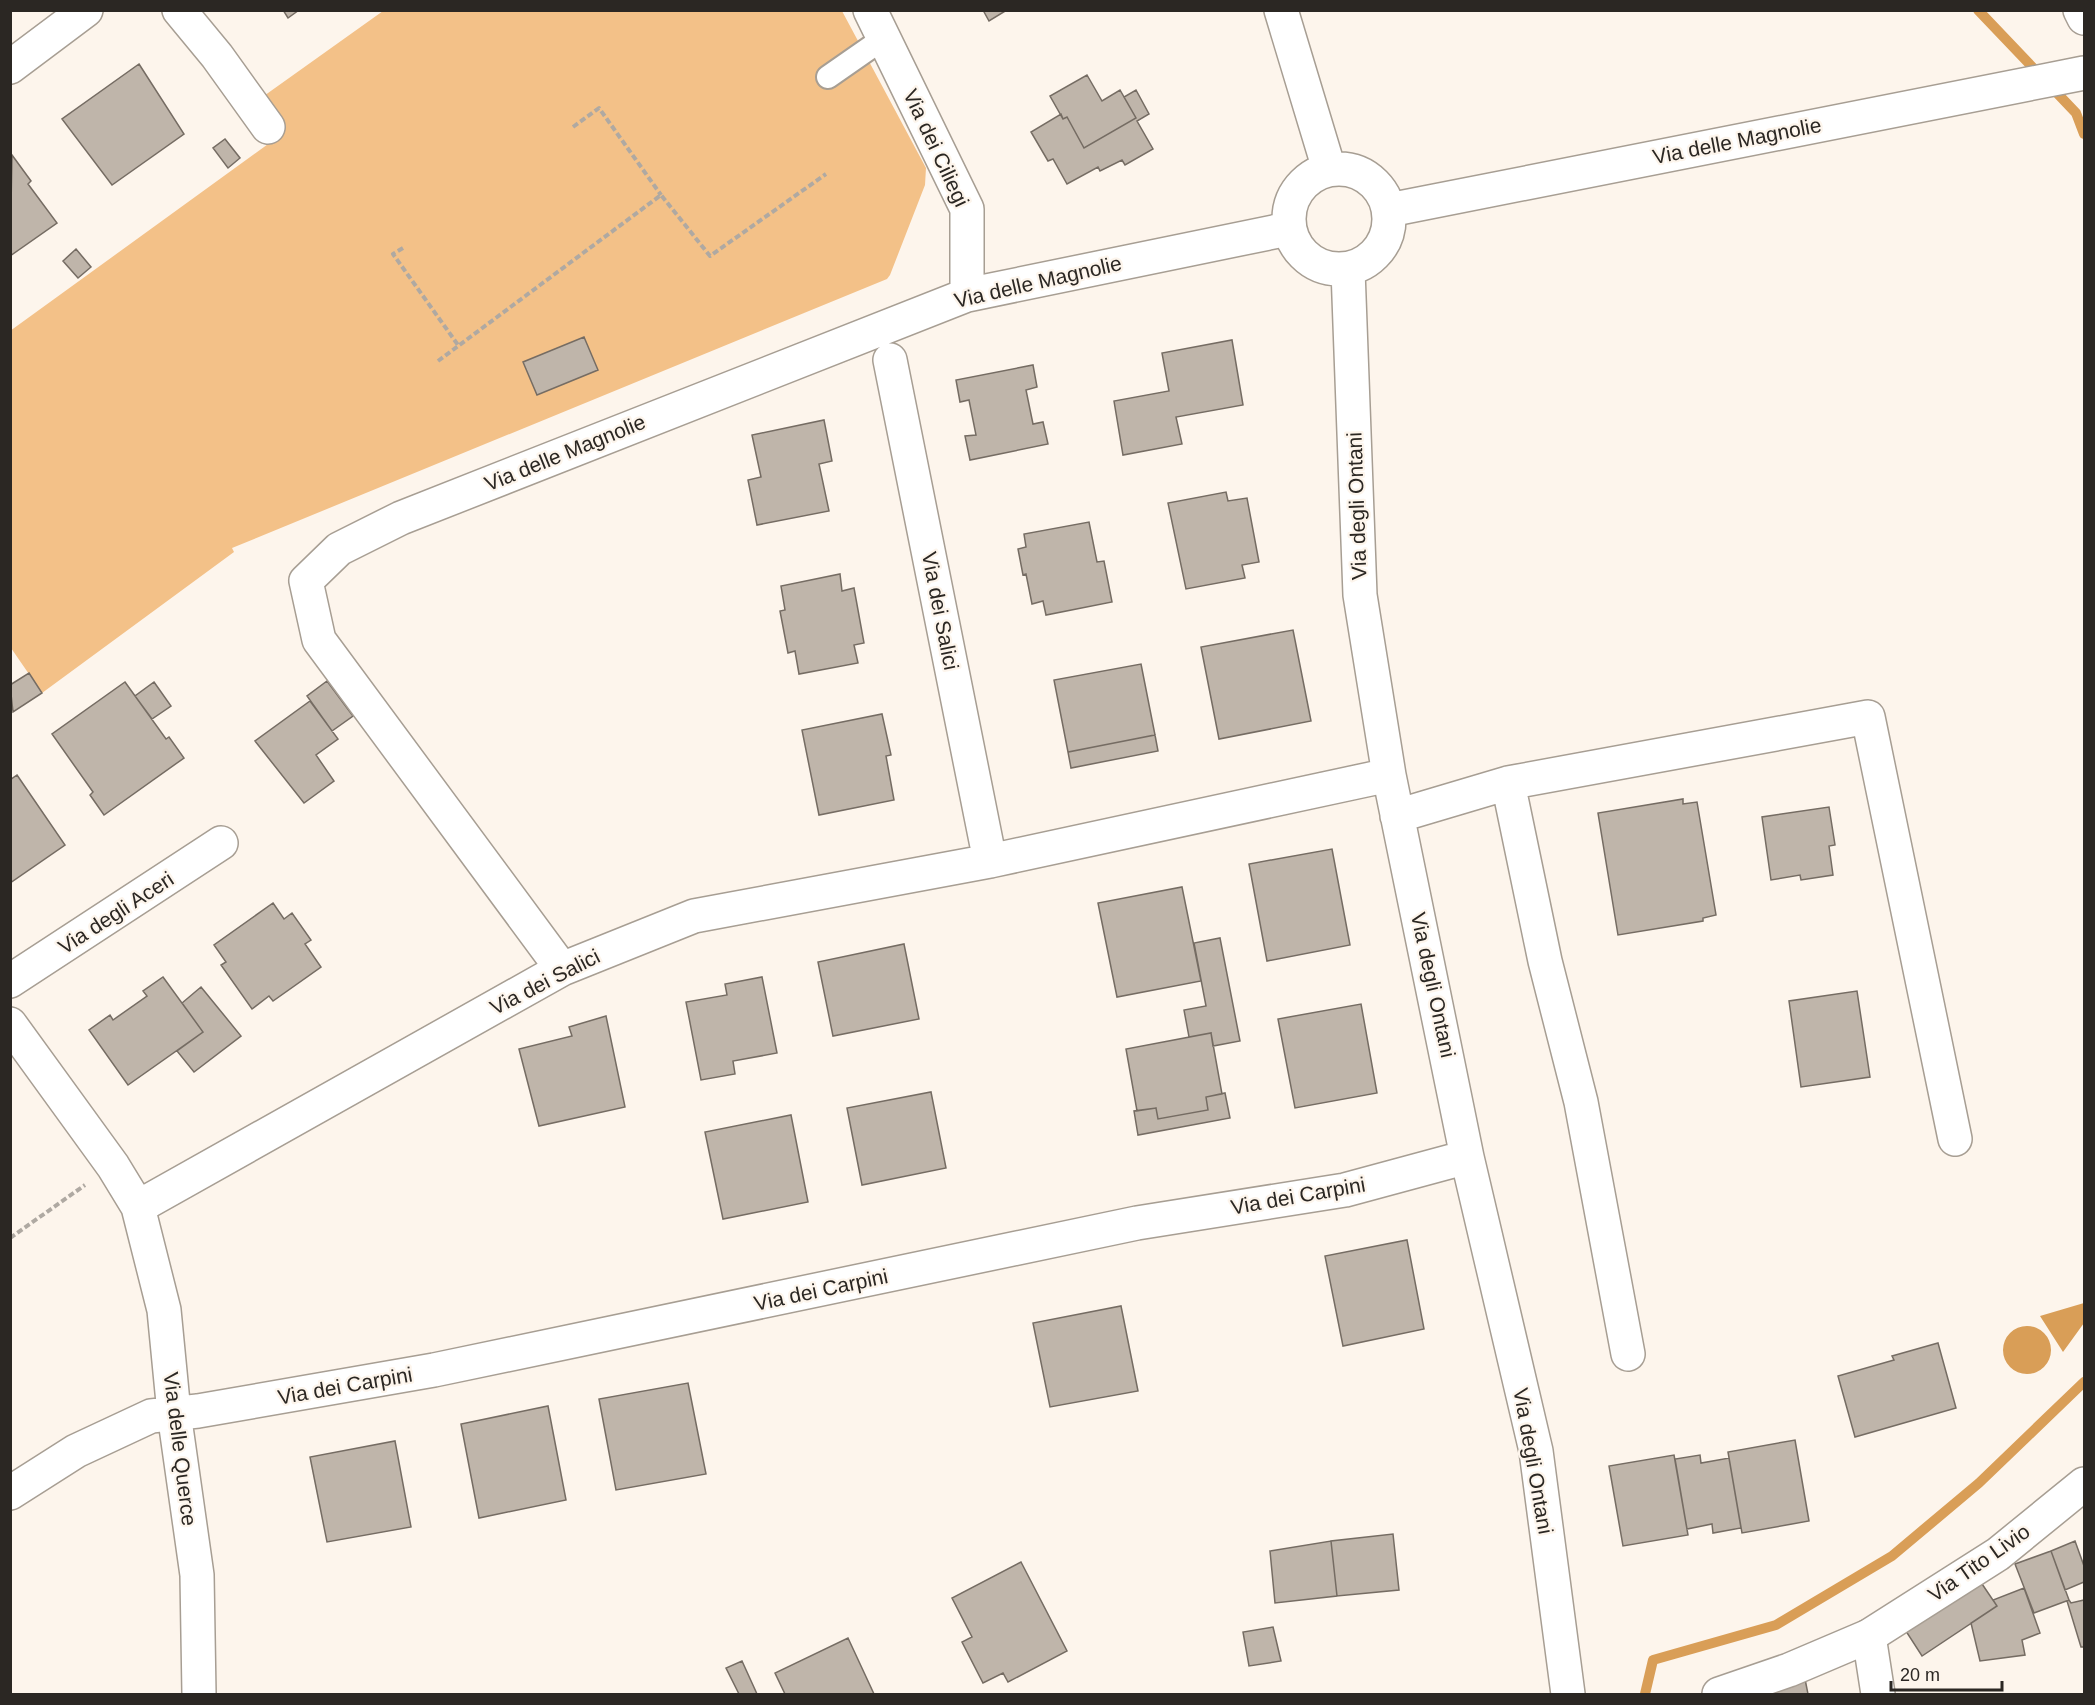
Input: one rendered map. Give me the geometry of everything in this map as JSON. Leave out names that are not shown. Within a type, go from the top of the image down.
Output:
[{"type":"street","points":[[10,67],[86,10]]},
{"type":"street","points":[[179,10],[217,56],[268,127]]},
{"type":"street","points":[[1281,10],[1329,170]]},
{"type":"street","points":[[2080,10],[2085,18]]},
{"type":"street","name":"Via dei Ciliegi","points":[[877,24],[967,209],[967,295]]},
{"type":"street","name":"Via delle Magnolie","points":[[1389,210],[2085,73]]},
{"type":"street","points":[[1329,170],[1349,170],[1368,178],[1382,191],[1389,210],[1389,230],[1381,248],[1367,262],[1348,270],[1328,269],[1310,262],[1296,248],[1288,229],[1288,209],[1296,191],[1311,177],[1329,170]]},
{"type":"street","name":"Via delle Magnolie","points":[[562,969],[319,639],[306,581],[339,549],[401,518],[967,295],[1288,229]]},
{"type":"street","name":"Via degli Ontani","points":[[1348,270],[1360,595],[1389,775],[1467,1157],[1536,1451],[1568,1695]]},
{"type":"street","name":"Via dei Salici","points":[[890,360],[990,861]]},
{"type":"street","points":[[1397,816],[1508,783],[1868,717],[1955,1139]]},
{"type":"street","name":"Via dei Salici","points":[[138,1207],[562,969],[694,916],[990,861],[1389,775]]},
{"type":"street","points":[[1508,783],[1545,961],[1581,1102],[1628,1354]]},
{"type":"street","name":"Via degli Aceri","points":[[10,981],[221,843]]},
{"type":"street","points":[[10,1024],[113,1166],[138,1207]]},
{"type":"street","name":"Via dei Carpini","points":[[10,1493],[76,1451],[152,1416],[434,1370],[1137,1223],[1345,1190],[1467,1157]]},
{"type":"street","name":"Via delle Querce","points":[[138,1207],[165,1310],[174,1413],[197,1575],[199,1695]]},
{"type":"street","name":"Via Tito Livio","points":[[1719,1695],[1789,1670],[1869,1636],[1998,1554],[2085,1484]]},
{"type":"street","points":[[1869,1636],[1878,1695]]},
{"type":"lane","points":[[828,77],[877,24]]},
{"type":"path","points":[[573,127],[598,108],[661,195],[710,256],[826,174]]},
{"type":"path","points":[[438,362],[661,195]]},
{"type":"path","points":[[404,248],[393,254],[458,345]]},
{"type":"path","points":[[10,1238],[113,1166]]},
{"type":"shaded area","points":[[383,11],[842,11],[926,168],[925,185],[890,275],[887,279],[232,548],[234,552],[42,693],[11,648],[10,331],[282,134],[284,131],[261,98]]},
{"type":"shaded area","points":[[2084,1303],[2084,1323],[2063,1352],[2040,1316]]},
{"type":"shaded area","points":[[2027,1326],[2044,1333],[2051,1350],[2044,1367],[2027,1374],[2010,1367],[2003,1350],[2010,1333]]},
{"type":"building","points":[[283,10],[299,10],[288,18]]},
{"type":"building","points":[[983,10],[1007,10],[989,21]]},
{"type":"building","points":[[139,64],[184,134],[112,185],[62,119]]},
{"type":"building","points":[[1087,75],[1102,101],[1120,90],[1136,118],[1084,148],[1067,117],[1063,119],[1050,96]]},
{"type":"building","points":[[1136,90],[1149,114],[1137,121],[1153,149],[1125,165],[1122,160],[1100,171],[1098,167],[1067,184],[1053,159],[1048,161],[1031,132],[1061,114],[1063,119],[1067,117],[1084,148],[1136,118],[1124,97]]},
{"type":"building","points":[[225,139],[240,158],[228,168],[213,148]]},
{"type":"building","points":[[12,155],[31,181],[28,184],[57,223],[10,256]]},
{"type":"building","points":[[76,249],[91,267],[78,278],[63,261]]},
{"type":"building","points":[[584,337],[598,370],[537,395],[523,362]]},
{"type":"building","points":[[1232,340],[1243,405],[1176,417],[1182,444],[1123,455],[1114,401],[1169,391],[1162,353]]},
{"type":"building","points":[[1033,365],[1037,387],[1026,390],[1033,424],[1043,422],[1048,444],[970,460],[965,436],[976,435],[969,400],[960,402],[956,380]]},
{"type":"building","points":[[824,420],[832,461],[819,464],[829,511],[757,525],[748,480],[761,477],[752,435]]},
{"type":"building","points":[[1226,492],[1228,501],[1247,498],[1259,562],[1242,565],[1245,578],[1186,589],[1168,503]]},
{"type":"building","points":[[1089,522],[1097,562],[1104,561],[1112,602],[1046,615],[1043,601],[1032,604],[1026,574],[1023,575],[1018,549],[1026,547],[1024,534]]},
{"type":"building","points":[[840,574],[842,591],[854,588],[864,643],[854,645],[858,663],[799,674],[795,651],[788,653],[780,611],[785,610],[781,586]]},
{"type":"building","points":[[1293,630],[1311,721],[1219,739],[1201,647]]},
{"type":"building","points":[[1141,664],[1155,735],[1068,752],[1054,680]]},
{"type":"building","points":[[29,673],[42,693],[13,712],[10,685]]},
{"type":"building","points":[[327,681],[353,716],[332,731],[307,696]]},
{"type":"building","points":[[125,682],[166,739],[169,737],[184,758],[104,815],[90,795],[93,792],[52,734]]},
{"type":"building","points":[[154,682],[171,706],[152,719],[135,696]]},
{"type":"building","points":[[310,701],[338,739],[316,755],[334,781],[304,803],[255,741]]},
{"type":"building","points":[[882,714],[891,755],[886,756],[894,800],[819,815],[802,730]]},
{"type":"building","points":[[1155,735],[1158,751],[1071,768],[1068,752]]},
{"type":"building","points":[[17,775],[65,845],[10,883],[10,780]]},
{"type":"building","points":[[1683,799],[1683,804],[1697,802],[1716,915],[1703,918],[1703,921],[1618,935],[1598,813]]},
{"type":"building","points":[[1829,807],[1835,845],[1829,846],[1833,875],[1801,880],[1800,875],[1771,880],[1762,817]]},
{"type":"building","points":[[1332,849],[1350,945],[1267,961],[1249,864]]},
{"type":"building","points":[[1182,887],[1201,981],[1117,997],[1098,903]]},
{"type":"building","points":[[273,903],[284,919],[292,913],[311,940],[305,944],[321,967],[273,1001],[269,996],[252,1009],[221,965],[226,962],[214,945]]},
{"type":"building","points":[[1220,938],[1240,1041],[1213,1046],[1211,1033],[1189,1037],[1184,1010],[1206,1006],[1194,943]]},
{"type":"building","points":[[904,944],[919,1019],[833,1036],[818,962]]},
{"type":"building","points":[[163,977],[203,1032],[128,1085],[89,1030],[110,1015],[113,1020],[147,996],[143,991]]},
{"type":"building","points":[[762,977],[777,1053],[733,1061],[735,1074],[701,1080],[686,1002],[727,995],[725,984]]},
{"type":"building","points":[[201,987],[241,1036],[194,1072],[177,1051],[203,1032],[182,1003]]},
{"type":"building","points":[[1857,991],[1870,1077],[1801,1087],[1789,1001]]},
{"type":"building","points":[[1361,1004],[1377,1093],[1295,1108],[1278,1019]]},
{"type":"building","points":[[606,1016],[625,1107],[539,1126],[519,1049],[572,1036],[569,1027]]},
{"type":"building","points":[[1211,1033],[1222,1094],[1206,1097],[1208,1110],[1158,1119],[1156,1108],[1137,1111],[1126,1049]]},
{"type":"building","points":[[931,1092],[946,1168],[862,1185],[847,1108]]},
{"type":"building","points":[[1225,1093],[1230,1118],[1138,1135],[1134,1111],[1156,1108],[1158,1119],[1208,1110],[1206,1097]]},
{"type":"building","points":[[791,1115],[808,1202],[723,1219],[705,1132]]},
{"type":"building","points":[[1407,1240],[1424,1329],[1343,1346],[1325,1256]]},
{"type":"building","points":[[1121,1306],[1138,1391],[1050,1407],[1033,1323]]},
{"type":"building","points":[[1938,1343],[1956,1408],[1855,1437],[1838,1376],[1894,1360],[1892,1356]]},
{"type":"building","points":[[688,1383],[706,1474],[616,1490],[599,1399]]},
{"type":"building","points":[[548,1406],[566,1500],[479,1518],[461,1424]]},
{"type":"building","points":[[1795,1440],[1809,1521],[1742,1533],[1728,1452]]},
{"type":"building","points":[[395,1441],[411,1527],[327,1542],[310,1457]]},
{"type":"building","points":[[1674,1455],[1688,1535],[1623,1546],[1609,1466]]},
{"type":"building","points":[[1700,1455],[1701,1463],[1729,1458],[1741,1528],[1713,1533],[1712,1524],[1687,1529],[1675,1459]]},
{"type":"building","points":[[1393,1534],[1399,1590],[1337,1596],[1331,1541]]},
{"type":"building","points":[[1331,1541],[1337,1596],[1275,1603],[1270,1551]]},
{"type":"building","points":[[2075,1541],[2084,1566],[2084,1582],[2065,1590],[2051,1551]]},
{"type":"building","points":[[2051,1551],[2069,1600],[2034,1613],[2015,1564]]},
{"type":"building","points":[[1021,1562],[1067,1651],[1008,1682],[1003,1673],[983,1683],[962,1642],[972,1637],[952,1598]]},
{"type":"building","points":[[1978,1578],[1997,1606],[1922,1656],[1902,1625]]},
{"type":"building","points":[[2024,1588],[2040,1633],[2022,1640],[2025,1655],[1980,1661],[1971,1623],[1997,1606],[1993,1600]]},
{"type":"building","points":[[2084,1600],[2084,1647],[2081,1647],[2067,1601],[2071,1603]]},
{"type":"building","points":[[1273,1627],[1281,1661],[1249,1666],[1243,1632]]},
{"type":"building","points":[[848,1638],[874,1694],[785,1694],[775,1673]]},
{"type":"building","points":[[742,1661],[757,1694],[739,1694],[726,1668]]},
{"type":"building","points":[[1805,1679],[1808,1694],[1746,1694]]},
{"type":"waterway","points":[[1978,10],[2076,113],[2084,134]]},
{"type":"waterway","points":[[1645,1694],[1653,1660],[1776,1625],[1892,1556],[1979,1483],[2084,1382]]}]
